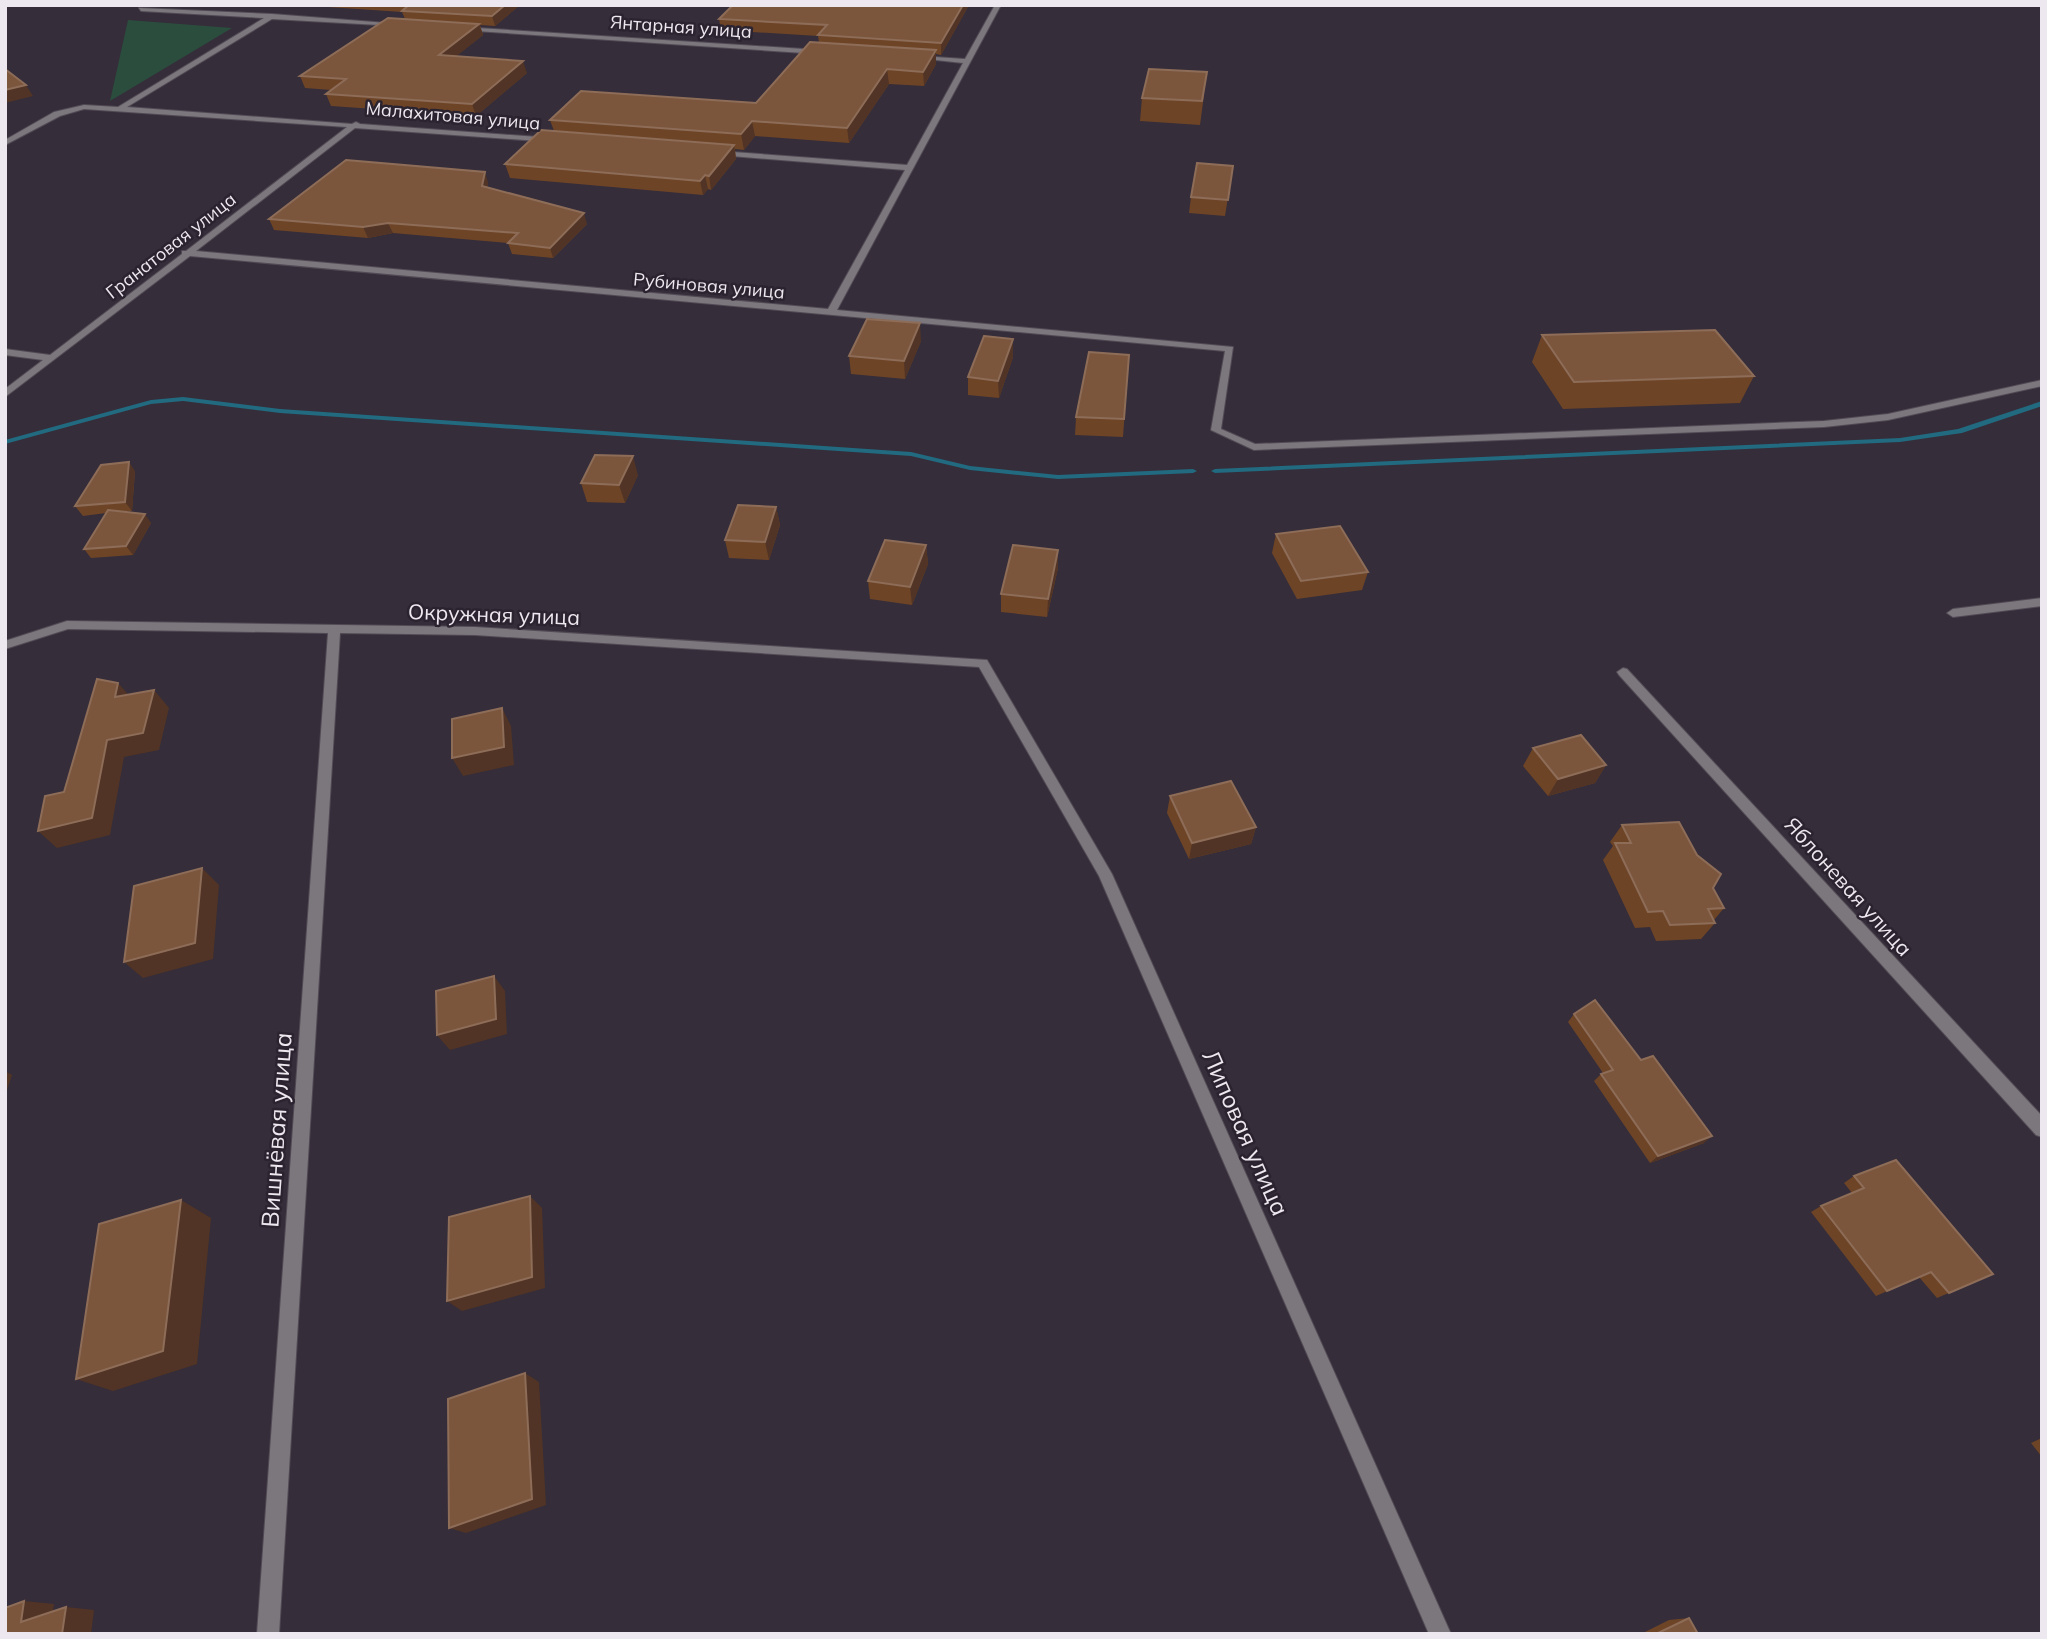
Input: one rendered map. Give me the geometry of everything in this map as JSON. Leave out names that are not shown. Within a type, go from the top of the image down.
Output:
[{"type":"street","points":[[831,313],[998,5]]},
{"type":"street","points":[[144,7],[411,25]]},
{"type":"street","points":[[119,109],[272,16]]},
{"type":"street","name":"Янтарная улица","points":[[453,28],[828,52]]},
{"type":"street","points":[[912,57],[967,61]]},
{"type":"street","name":"Малахитовая улица","points":[[5,144],[57,114],[84,107],[356,124],[564,141]]},
{"type":"street","name":"Гранатовая улица","points":[[5,394],[356,124]]},
{"type":"street","points":[[716,153],[909,168]]},
{"type":"street","name":"Рубиновая улица","points":[[185,253],[1230,349],[1216,430],[1254,447],[1824,424],[1888,417],[2042,383]]},
{"type":"street","points":[[5,352],[51,358]]},
{"type":"street","points":[[1953,613],[2042,602]]},
{"type":"street","name":"Окружная улица","points":[[5,645],[67,625],[475,631],[983,663]]},
{"type":"street","name":"Вишнёвая улица","points":[[268,1634],[334,629]]},
{"type":"street","name":"Липовая улица","points":[[983,663],[1105,874],[1440,1634]]},
{"type":"street","name":"Яблоневая улица","points":[[1623,672],[2042,1129]]},
{"type":"green space","points":[[128,20],[232,28],[110,101]]},
{"type":"building","points":[[409,5],[505,5],[492,16],[402,11]]},
{"type":"building","points":[[733,5],[963,5],[941,43],[818,35],[827,25],[719,19]]},
{"type":"building","points":[[388,18],[479,24],[439,55],[523,61],[472,104],[326,94],[346,79],[300,76]]},
{"type":"building","points":[[810,42],[936,50],[923,72],[887,69],[847,128],[752,121],[741,134],[550,120],[581,91],[756,103]]},
{"type":"building","points":[[5,69],[26,85],[5,90]]},
{"type":"building","points":[[1149,69],[1207,72],[1202,101],[1142,98]]},
{"type":"building","points":[[541,130],[734,145],[709,176],[705,175],[700,181],[505,164]]},
{"type":"building","points":[[346,160],[485,172],[482,186],[584,213],[550,248],[508,243],[518,233],[388,223],[363,227],[269,219]]},
{"type":"building","points":[[1197,163],[1233,166],[1228,200],[1191,197]]},
{"type":"building","points":[[867,319],[920,323],[904,361],[849,356]]},
{"type":"building","points":[[1715,330],[1754,376],[1574,382],[1542,335]]},
{"type":"building","points":[[984,336],[1013,339],[998,381],[968,377]]},
{"type":"building","points":[[1089,352],[1129,355],[1124,419],[1076,417]]},
{"type":"building","points":[[595,455],[633,456],[619,485],[581,483]]},
{"type":"building","points":[[129,462],[125,502],[75,506],[101,465]]},
{"type":"building","points":[[738,505],[776,507],[765,542],[725,540]]},
{"type":"building","points":[[108,510],[145,514],[126,546],[84,549]]},
{"type":"building","points":[[1340,526],[1368,572],[1301,581],[1276,534]]},
{"type":"building","points":[[885,540],[926,545],[910,587],[868,581]]},
{"type":"building","points":[[1013,545],[1058,550],[1048,599],[1001,594]]},
{"type":"building","points":[[97,679],[118,683],[115,697],[154,690],[143,733],[107,740],[92,818],[38,831],[45,796],[64,792]]},
{"type":"building","points":[[502,708],[504,747],[452,758],[452,719]]},
{"type":"building","points":[[1581,735],[1606,765],[1558,779],[1533,748]]},
{"type":"building","points":[[1231,781],[1256,827],[1192,843],[1170,796]]},
{"type":"building","points":[[1679,822],[1697,855],[1721,874],[1713,888],[1724,908],[1708,909],[1715,923],[1670,925],[1663,911],[1648,912],[1615,843],[1631,843],[1622,825]]},
{"type":"building","points":[[202,868],[195,943],[124,962],[134,886]]},
{"type":"building","points":[[494,976],[496,1019],[437,1035],[436,991]]},
{"type":"building","points":[[1595,1000],[1641,1060],[1653,1056],[1712,1136],[1658,1156],[1601,1074],[1613,1070],[1574,1014]]},
{"type":"building","points":[[1896,1160],[1993,1274],[1949,1293],[1931,1272],[1887,1291],[1821,1206],[1864,1188],[1854,1176]]},
{"type":"building","points":[[530,1196],[532,1277],[447,1301],[449,1217]]},
{"type":"building","points":[[181,1200],[163,1351],[76,1379],[99,1224]]},
{"type":"building","points":[[525,1373],[532,1499],[449,1528],[448,1399]]},
{"type":"building","points":[[24,1601],[21,1622],[66,1607],[62,1634],[5,1634],[5,1608]]},
{"type":"building","points":[[1689,1618],[1698,1634],[1656,1634]]},
{"type":"waterway","points":[[5,442],[151,402],[183,399],[280,411],[911,454],[970,468],[1058,477],[1193,471]]},
{"type":"waterway","points":[[1215,471],[1900,440],[1959,431],[2042,403]]}]
